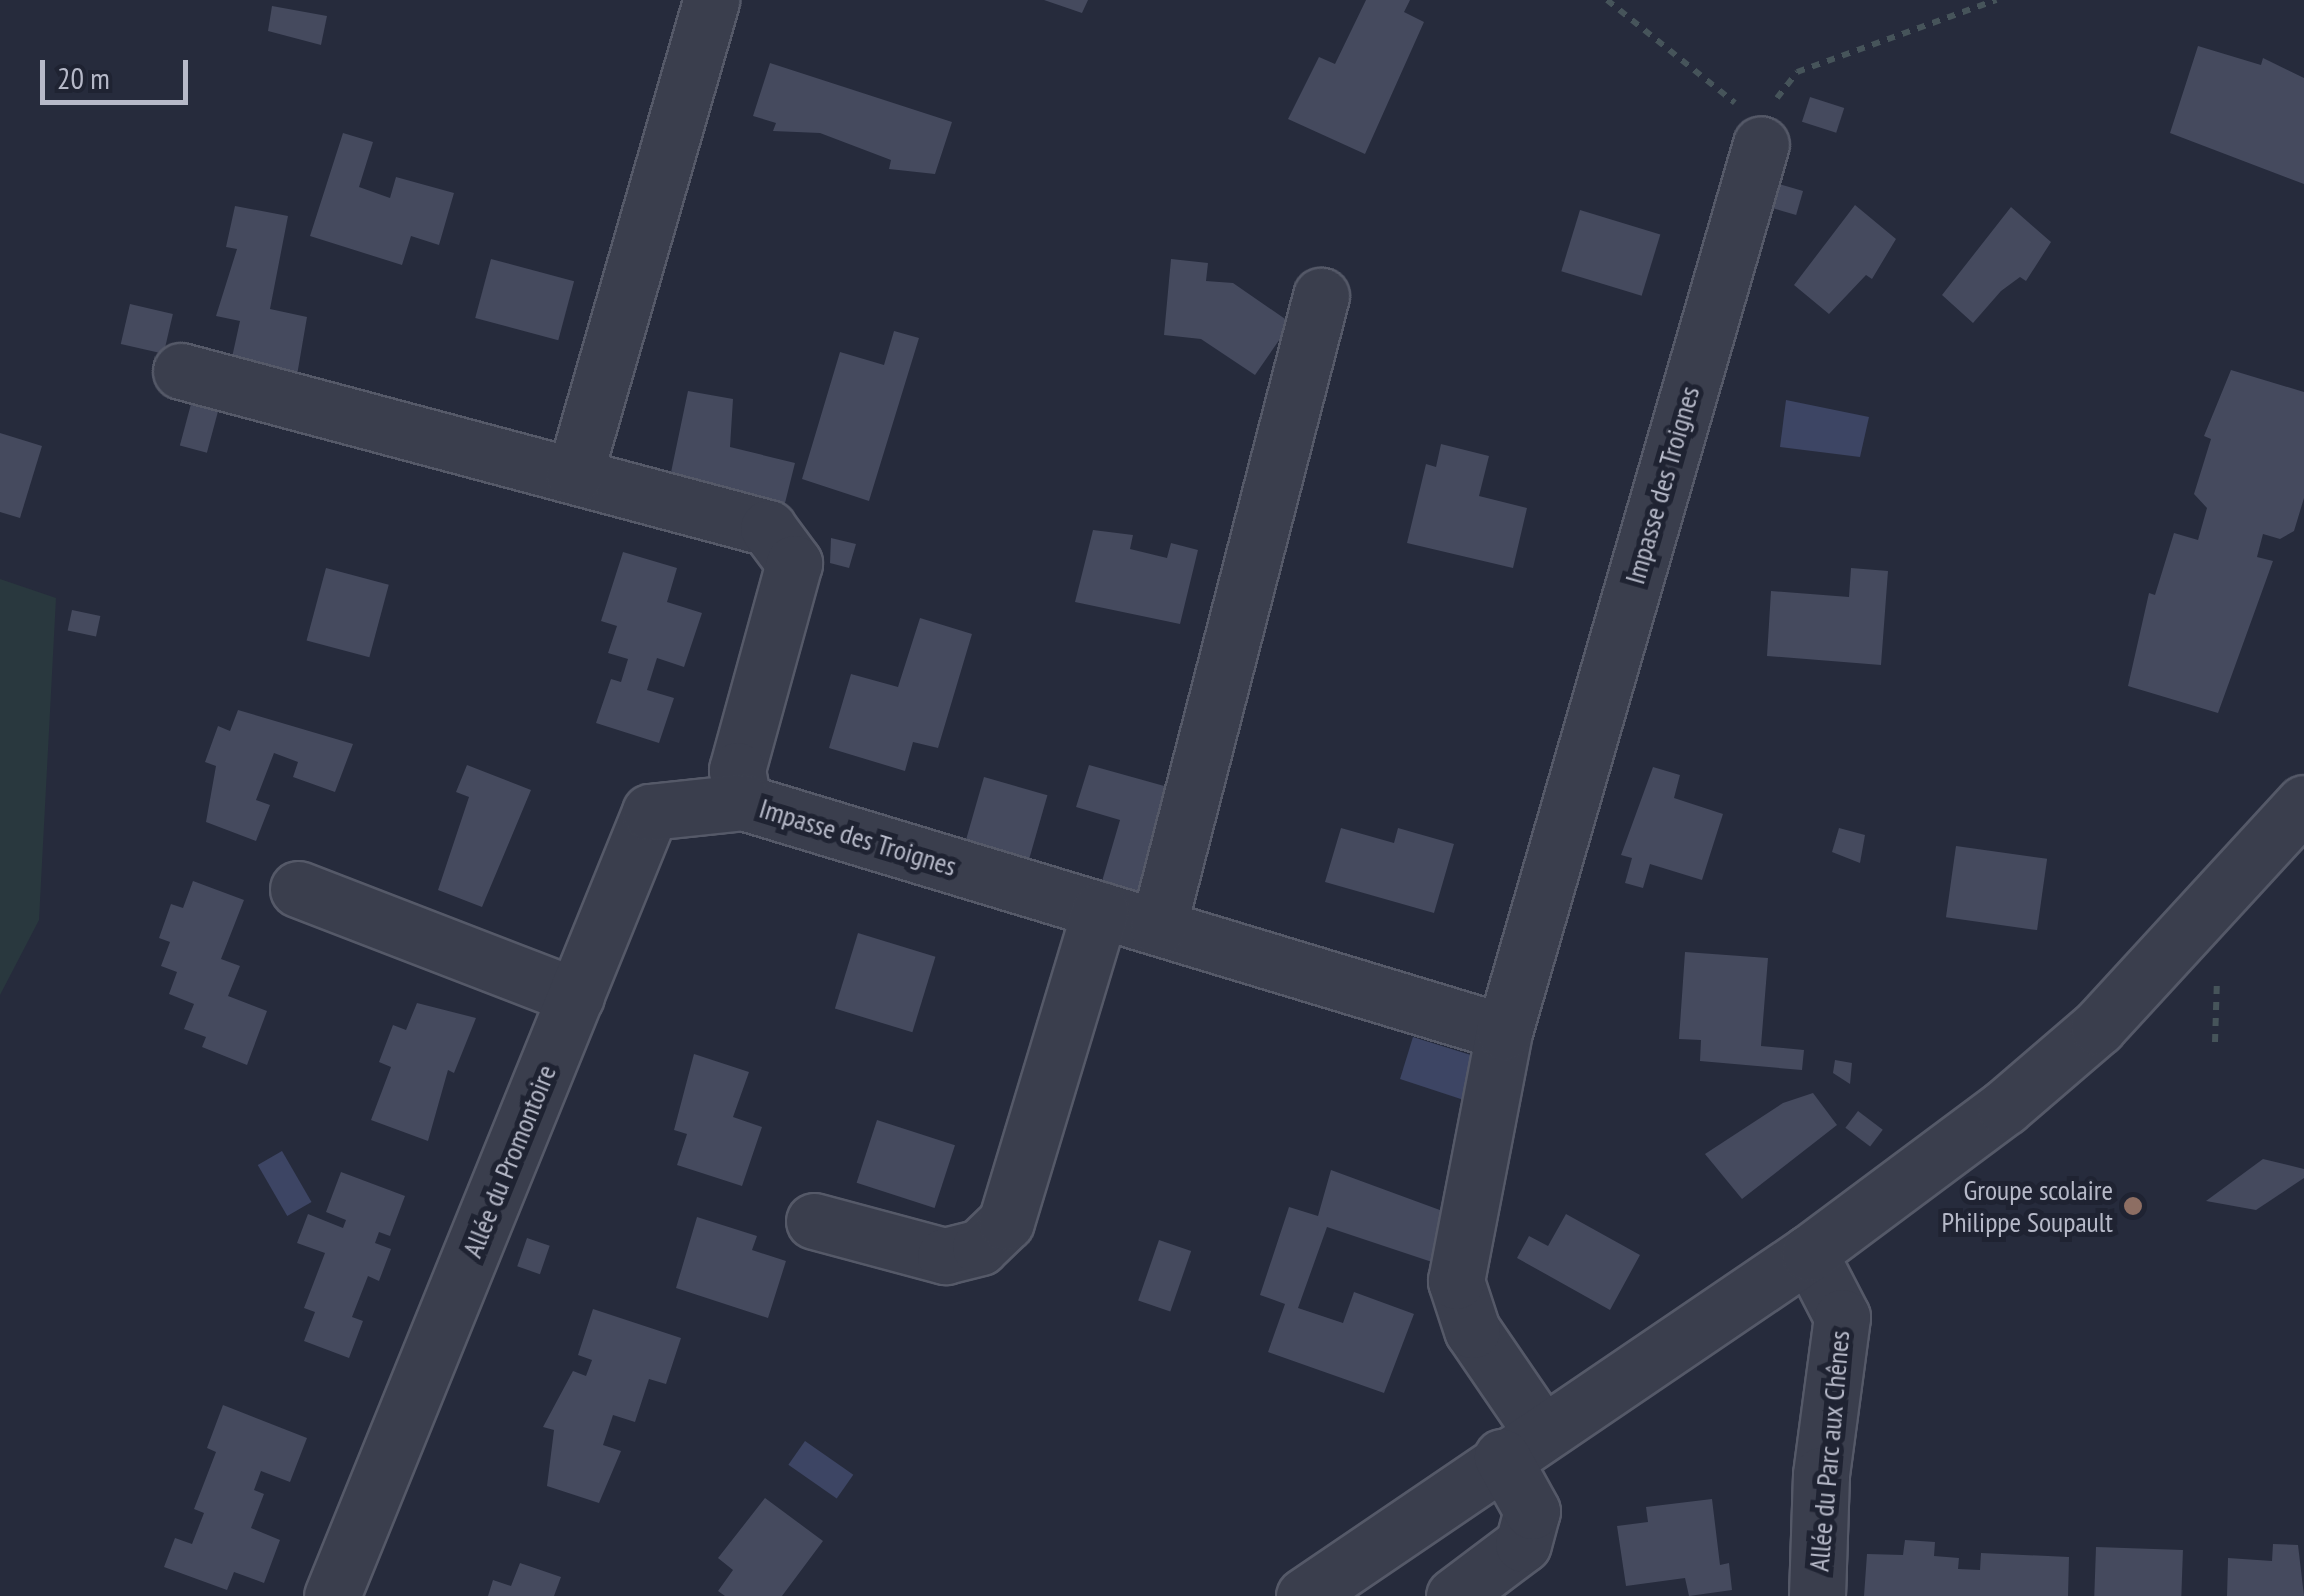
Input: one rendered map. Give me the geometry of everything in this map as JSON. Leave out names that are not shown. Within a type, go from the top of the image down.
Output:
[{"type":"street","points":[[574,476],[710,0]]},
{"type":"street","name":"Impasse des Troignes","points":[[1454,1596],[1523,1544],[1532,1511],[1521,1444],[1472,1330],[1456,1280],[1504,1032],[1758,136]]},
{"type":"street","points":[[1158,928],[1321,296]]},
{"type":"street","name":"Impasse des Troignes","points":[[181,371],[768,528],[794,563],[736,770],[743,802],[1504,1032]]},
{"type":"street","name":"Allée du Promontoire","points":[[332,1596],[650,812],[743,802]]},
{"type":"street","points":[[1304,1596],[1521,1444],[1809,1253],[2006,1107],[2098,1027],[2304,803]]},
{"type":"street","points":[[298,889],[576,996]]},
{"type":"street","points":[[814,1221],[945,1256],[980,1248],[1006,1222],[1100,910]]},
{"type":"street","name":"Allée du Parc aux Chênes","points":[[1809,1253],[1842,1317],[1821,1474],[1816,1596]]},
{"type":"path","points":[[1608,0],[1758,136],[1797,72],[1996,0]]},
{"type":"shaded area","points":[[0,579],[56,598],[39,920],[0,995]]},
{"type":"water","points":[[1786,400],[1869,417],[1860,457],[1780,447]]},
{"type":"water","points":[[1413,1037],[1474,1056],[1476,1104],[1400,1079]]},
{"type":"water","points":[[282,1151],[312,1202],[287,1216],[258,1165]]},
{"type":"water","points":[[805,1441],[853,1475],[837,1499],[788,1465]]},
{"type":"building","points":[[1044,0],[1088,0],[1082,13]]},
{"type":"building","points":[[1366,0],[1410,0],[1404,12],[1424,22],[1365,154],[1288,119],[1319,57],[1335,64]]},
{"type":"building","points":[[272,6],[327,16],[321,45],[268,31]]},
{"type":"building","points":[[2198,46],[2261,65],[2263,58],[2304,78],[2304,184],[2170,133]]},
{"type":"building","points":[[770,63],[952,122],[935,174],[889,169],[891,160],[820,133],[773,131],[776,123],[753,116]]},
{"type":"building","points":[[1810,97],[1844,108],[1836,133],[1802,122]]},
{"type":"building","points":[[343,133],[373,142],[359,187],[390,198],[396,177],[454,193],[439,245],[411,236],[402,265],[310,236]]},
{"type":"building","points":[[1779,184],[1803,191],[1796,215],[1772,208]]},
{"type":"building","points":[[1855,205],[1896,239],[1872,279],[1866,275],[1829,314],[1794,285]]},
{"type":"building","points":[[235,206],[288,216],[270,309],[307,317],[295,387],[229,371],[240,321],[216,316],[237,249],[226,247]]},
{"type":"building","points":[[2011,207],[2051,242],[2026,281],[2020,277],[2001,291],[1973,323],[1942,295]]},
{"type":"building","points":[[1580,210],[1660,235],[1642,296],[1561,271]]},
{"type":"building","points":[[491,259],[574,281],[558,340],[475,318]]},
{"type":"building","points":[[1171,259],[1208,263],[1206,281],[1233,283],[1291,323],[1255,375],[1201,339],[1164,335]]},
{"type":"building","points":[[130,304],[173,314],[164,354],[121,344]]},
{"type":"building","points":[[894,331],[919,338],[869,501],[802,479],[840,352],[884,365]]},
{"type":"building","points":[[2231,370],[2304,392],[2304,498],[2294,531],[2280,539],[2263,534],[2257,557],[2273,561],[2218,713],[2128,686],[2149,593],[2155,595],[2174,533],[2198,540],[2207,508],[2194,494],[2211,439],[2204,436]]},
{"type":"building","points":[[688,391],[733,399],[730,447],[795,463],[783,511],[669,482]]},
{"type":"building","points":[[191,404],[218,411],[207,453],[180,446]]},
{"type":"building","points":[[0,433],[42,446],[20,518],[0,512]]},
{"type":"building","points":[[1441,444],[1489,456],[1479,496],[1527,508],[1513,568],[1407,543],[1426,464],[1436,467]]},
{"type":"building","points":[[1093,530],[1133,535],[1130,549],[1167,558],[1171,543],[1198,550],[1180,624],[1075,602]]},
{"type":"building","points":[[831,538],[856,544],[849,568],[830,563]]},
{"type":"building","points":[[623,552],[677,568],[667,602],[702,613],[684,667],[657,658],[647,690],[674,698],[659,743],[596,723],[611,679],[621,682],[628,659],[608,653],[617,626],[601,621]]},
{"type":"building","points":[[326,568],[389,585],[369,657],[307,640]]},
{"type":"building","points":[[1851,568],[1888,571],[1881,665],[1767,656],[1771,591],[1849,597]]},
{"type":"building","points":[[72,610],[100,616],[96,637],[68,631]]},
{"type":"building","points":[[920,618],[972,634],[938,748],[913,742],[905,771],[829,748],[851,674],[898,687]]},
{"type":"building","points":[[238,710],[353,744],[335,792],[293,777],[298,762],[274,753],[256,800],[270,805],[256,841],[206,822],[216,766],[205,762],[218,726],[230,731]]},
{"type":"building","points":[[467,765],[531,790],[482,907],[438,890],[469,797],[456,792]]},
{"type":"building","points":[[1089,765],[1175,789],[1141,907],[1098,895],[1120,820],[1076,807]]},
{"type":"building","points":[[1653,767],[1680,775],[1674,798],[1723,814],[1702,880],[1650,864],[1643,888],[1625,883],[1632,858],[1621,855]]},
{"type":"building","points":[[984,777],[1047,795],[1026,870],[963,852]]},
{"type":"building","points":[[1341,828],[1394,843],[1398,828],[1454,844],[1434,913],[1325,882]]},
{"type":"building","points":[[1839,828],[1865,835],[1860,863],[1832,852]]},
{"type":"building","points":[[1956,846],[2047,859],[2037,930],[1946,917]]},
{"type":"building","points":[[193,881],[244,900],[221,959],[240,966],[228,996],[267,1011],[247,1065],[202,1047],[206,1037],[184,1029],[194,1004],[169,994],[177,972],[161,966],[170,942],[159,938],[171,904],[183,908]]},
{"type":"building","points":[[858,933],[935,957],[912,1032],[835,1009]]},
{"type":"building","points":[[1685,952],[1768,958],[1761,1046],[1804,1050],[1802,1070],[1700,1061],[1701,1040],[1679,1039]]},
{"type":"building","points":[[417,1003],[476,1018],[454,1073],[448,1070],[428,1141],[371,1120],[391,1067],[379,1062],[393,1025],[406,1030]]},
{"type":"building","points":[[694,1054],[749,1072],[733,1117],[762,1127],[742,1186],[677,1165],[687,1134],[674,1130]]},
{"type":"building","points":[[1835,1060],[1852,1063],[1850,1084],[1833,1073]]},
{"type":"building","points":[[1813,1093],[1837,1125],[1742,1199],[1705,1154],[1783,1103]]},
{"type":"building","points":[[1858,1111],[1883,1130],[1870,1146],[1845,1128]]},
{"type":"building","points":[[877,1120],[955,1145],[935,1208],[857,1183]]},
{"type":"building","points":[[2263,1159],[2304,1169],[2304,1178],[2256,1210],[2206,1201]]},
{"type":"building","points":[[1331,1170],[1448,1213],[1432,1262],[1327,1227],[1298,1308],[1343,1323],[1354,1292],[1414,1314],[1384,1393],[1268,1352],[1285,1304],[1260,1295],[1289,1207],[1318,1216]]},
{"type":"building","points":[[341,1172],[405,1196],[390,1236],[379,1232],[375,1243],[391,1249],[379,1281],[368,1276],[352,1317],[363,1321],[349,1358],[304,1341],[315,1312],[304,1308],[325,1253],[297,1243],[308,1214],[343,1228],[346,1220],[326,1212]]},
{"type":"building","points":[[1566,1214],[1640,1255],[1610,1310],[1517,1258],[1529,1236],[1548,1246]]},
{"type":"building","points":[[697,1217],[757,1236],[752,1250],[786,1261],[768,1318],[676,1288]]},
{"type":"building","points":[[527,1238],[550,1246],[540,1274],[517,1266]]},
{"type":"building","points":[[1159,1240],[1191,1251],[1170,1312],[1138,1301]]},
{"type":"building","points":[[593,1309],[681,1338],[666,1384],[649,1379],[635,1422],[613,1415],[603,1445],[621,1451],[599,1503],[547,1486],[554,1430],[543,1427],[573,1371],[586,1376],[592,1360],[578,1355]]},
{"type":"building","points":[[223,1405],[307,1438],[290,1482],[261,1471],[254,1490],[264,1494],[251,1528],[280,1540],[264,1583],[234,1572],[227,1590],[164,1567],[175,1538],[192,1544],[204,1513],[194,1509],[216,1452],[207,1448]]},
{"type":"building","points":[[765,1498],[823,1541],[782,1596],[725,1596],[718,1591],[733,1570],[718,1558]]},
{"type":"building","points":[[1712,1499],[1720,1565],[1729,1563],[1732,1590],[1689,1596],[1685,1578],[1626,1586],[1617,1526],[1648,1522],[1646,1507]]},
{"type":"building","points":[[1905,1540],[1935,1542],[1934,1556],[1959,1558],[1958,1569],[1980,1570],[1981,1553],[2069,1557],[2068,1596],[1864,1596],[1867,1554],[1903,1555]]},
{"type":"building","points":[[2273,1544],[2298,1545],[2304,1596],[2227,1596],[2228,1558],[2272,1561]]},
{"type":"building","points":[[2096,1547],[2183,1550],[2181,1596],[2094,1596]]},
{"type":"building","points":[[520,1563],[561,1577],[554,1596],[488,1596],[493,1580],[511,1586]]},
{"type":"place","name":"Groupe scolaire Philippe Soupault","points":[[2133,1206]]}]
